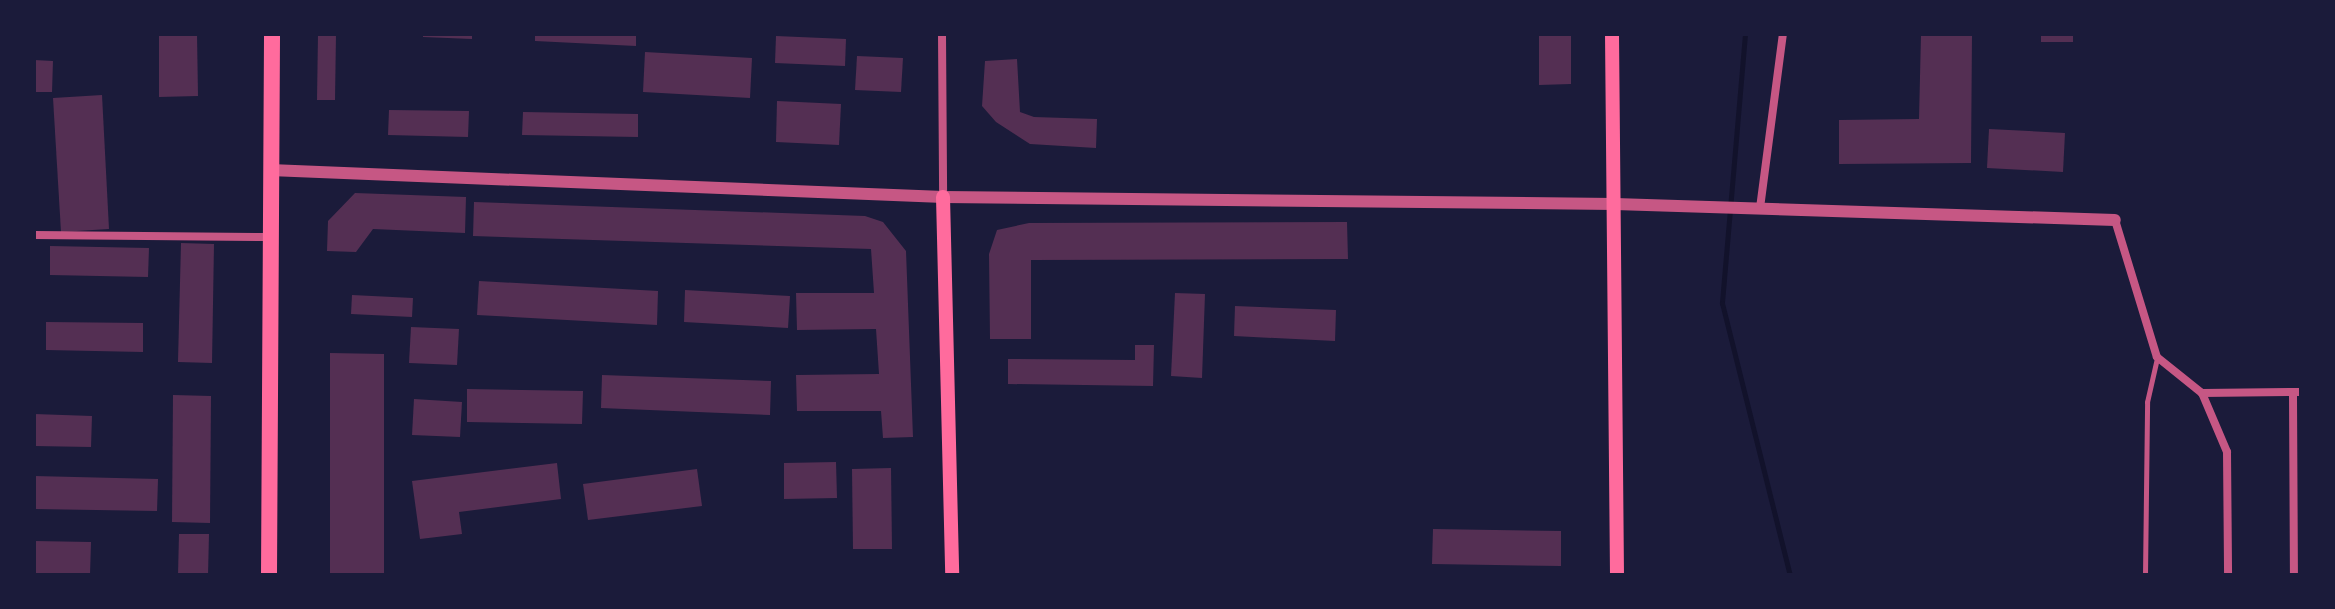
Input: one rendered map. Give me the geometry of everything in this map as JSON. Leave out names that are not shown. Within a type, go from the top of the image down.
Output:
[{"type":"main road","points":[[269,575],[272,34]]},
{"type":"main road","points":[[1612,34],[1617,575]]},
{"type":"main road","points":[[943,197],[952,575]]},
{"type":"street","points":[[942,34],[943,197]]},
{"type":"street","points":[[1760,208],[1783,34]]},
{"type":"street","points":[[270,170],[943,197],[1615,204],[2115,220],[2157,357],[2202,393],[2227,452],[2228,575]]},
{"type":"street","points":[[34,235],[270,237]]},
{"type":"street","points":[[2202,393],[2297,394],[2294,575]]},
{"type":"lane","points":[[2145,575],[2147,402],[2157,357]]},
{"type":"building","points":[[159,34],[197,34],[198,96],[159,97]]},
{"type":"building","points":[[318,34],[336,34],[335,100],[317,100]]},
{"type":"building","points":[[423,34],[472,34],[472,39],[423,37]]},
{"type":"building","points":[[535,34],[636,34],[636,46],[535,41]]},
{"type":"building","points":[[1539,34],[1571,34],[1571,84],[1539,85]]},
{"type":"building","points":[[1921,34],[1972,34],[1971,163],[1839,164],[1839,120],[1919,119]]},
{"type":"building","points":[[2041,34],[2073,34],[2073,42],[2041,42]]},
{"type":"building","points":[[776,36],[846,39],[845,66],[775,63]]},
{"type":"building","points":[[645,52],[752,58],[750,98],[643,92]]},
{"type":"building","points":[[857,56],[903,58],[901,92],[855,90]]},
{"type":"building","points":[[1017,59],[1020,112],[1034,117],[1097,119],[1096,148],[1030,144],[996,122],[982,106],[985,61]]},
{"type":"building","points":[[34,60],[53,61],[52,92],[34,92]]},
{"type":"building","points":[[102,95],[109,229],[61,232],[53,98]]},
{"type":"building","points":[[777,101],[841,104],[839,145],[776,142]]},
{"type":"building","points":[[389,110],[469,111],[468,137],[388,135]]},
{"type":"building","points":[[523,112],[638,114],[638,137],[522,135]]},
{"type":"building","points":[[1989,129],[2065,133],[2063,172],[1987,168]]},
{"type":"building","points":[[355,193],[466,197],[465,233],[373,229],[356,252],[327,251],[328,221]]},
{"type":"building","points":[[474,202],[865,216],[883,222],[906,251],[913,437],[883,438],[881,411],[797,411],[796,375],[879,374],[876,329],[797,330],[796,293],[874,293],[871,249],[473,236]]},
{"type":"building","points":[[1347,222],[1348,259],[1031,260],[1031,339],[990,339],[989,254],[997,230],[1029,223]]},
{"type":"building","points":[[181,243],[214,244],[212,363],[178,362]]},
{"type":"building","points":[[50,246],[149,248],[148,277],[50,275]]},
{"type":"building","points":[[479,281],[658,291],[657,325],[477,315]]},
{"type":"building","points":[[685,290],[790,296],[788,328],[684,322]]},
{"type":"building","points":[[1175,293],[1205,294],[1202,378],[1171,376]]},
{"type":"building","points":[[352,295],[413,298],[412,317],[351,314]]},
{"type":"building","points":[[1235,306],[1336,310],[1335,341],[1234,336]]},
{"type":"building","points":[[46,322],[143,323],[143,352],[46,350]]},
{"type":"building","points":[[411,327],[459,329],[457,365],[409,363]]},
{"type":"building","points":[[1135,345],[1154,345],[1153,386],[1008,384],[1008,359],[1135,360]]},
{"type":"building","points":[[330,353],[384,354],[384,575],[330,575]]},
{"type":"building","points":[[602,375],[771,381],[770,415],[601,408]]},
{"type":"building","points":[[467,389],[583,391],[582,424],[467,422]]},
{"type":"building","points":[[173,395],[211,396],[210,523],[172,522]]},
{"type":"building","points":[[414,399],[462,402],[460,437],[412,435]]},
{"type":"building","points":[[34,414],[92,416],[91,447],[34,446]]},
{"type":"building","points":[[836,462],[837,498],[784,499],[784,463]]},
{"type":"building","points":[[557,463],[561,499],[459,512],[462,534],[420,539],[412,481]]},
{"type":"building","points":[[891,468],[892,549],[853,549],[852,469]]},
{"type":"building","points":[[697,469],[702,506],[588,520],[583,484]]},
{"type":"building","points":[[34,476],[158,479],[157,511],[34,509]]},
{"type":"building","points":[[1433,529],[1561,531],[1561,566],[1432,564]]},
{"type":"building","points":[[179,534],[209,534],[208,575],[178,575]]},
{"type":"building","points":[[34,541],[91,542],[90,575],[34,575]]},
{"type":"waterway","points":[[1745,34],[1722,303],[1790,575]]}]
